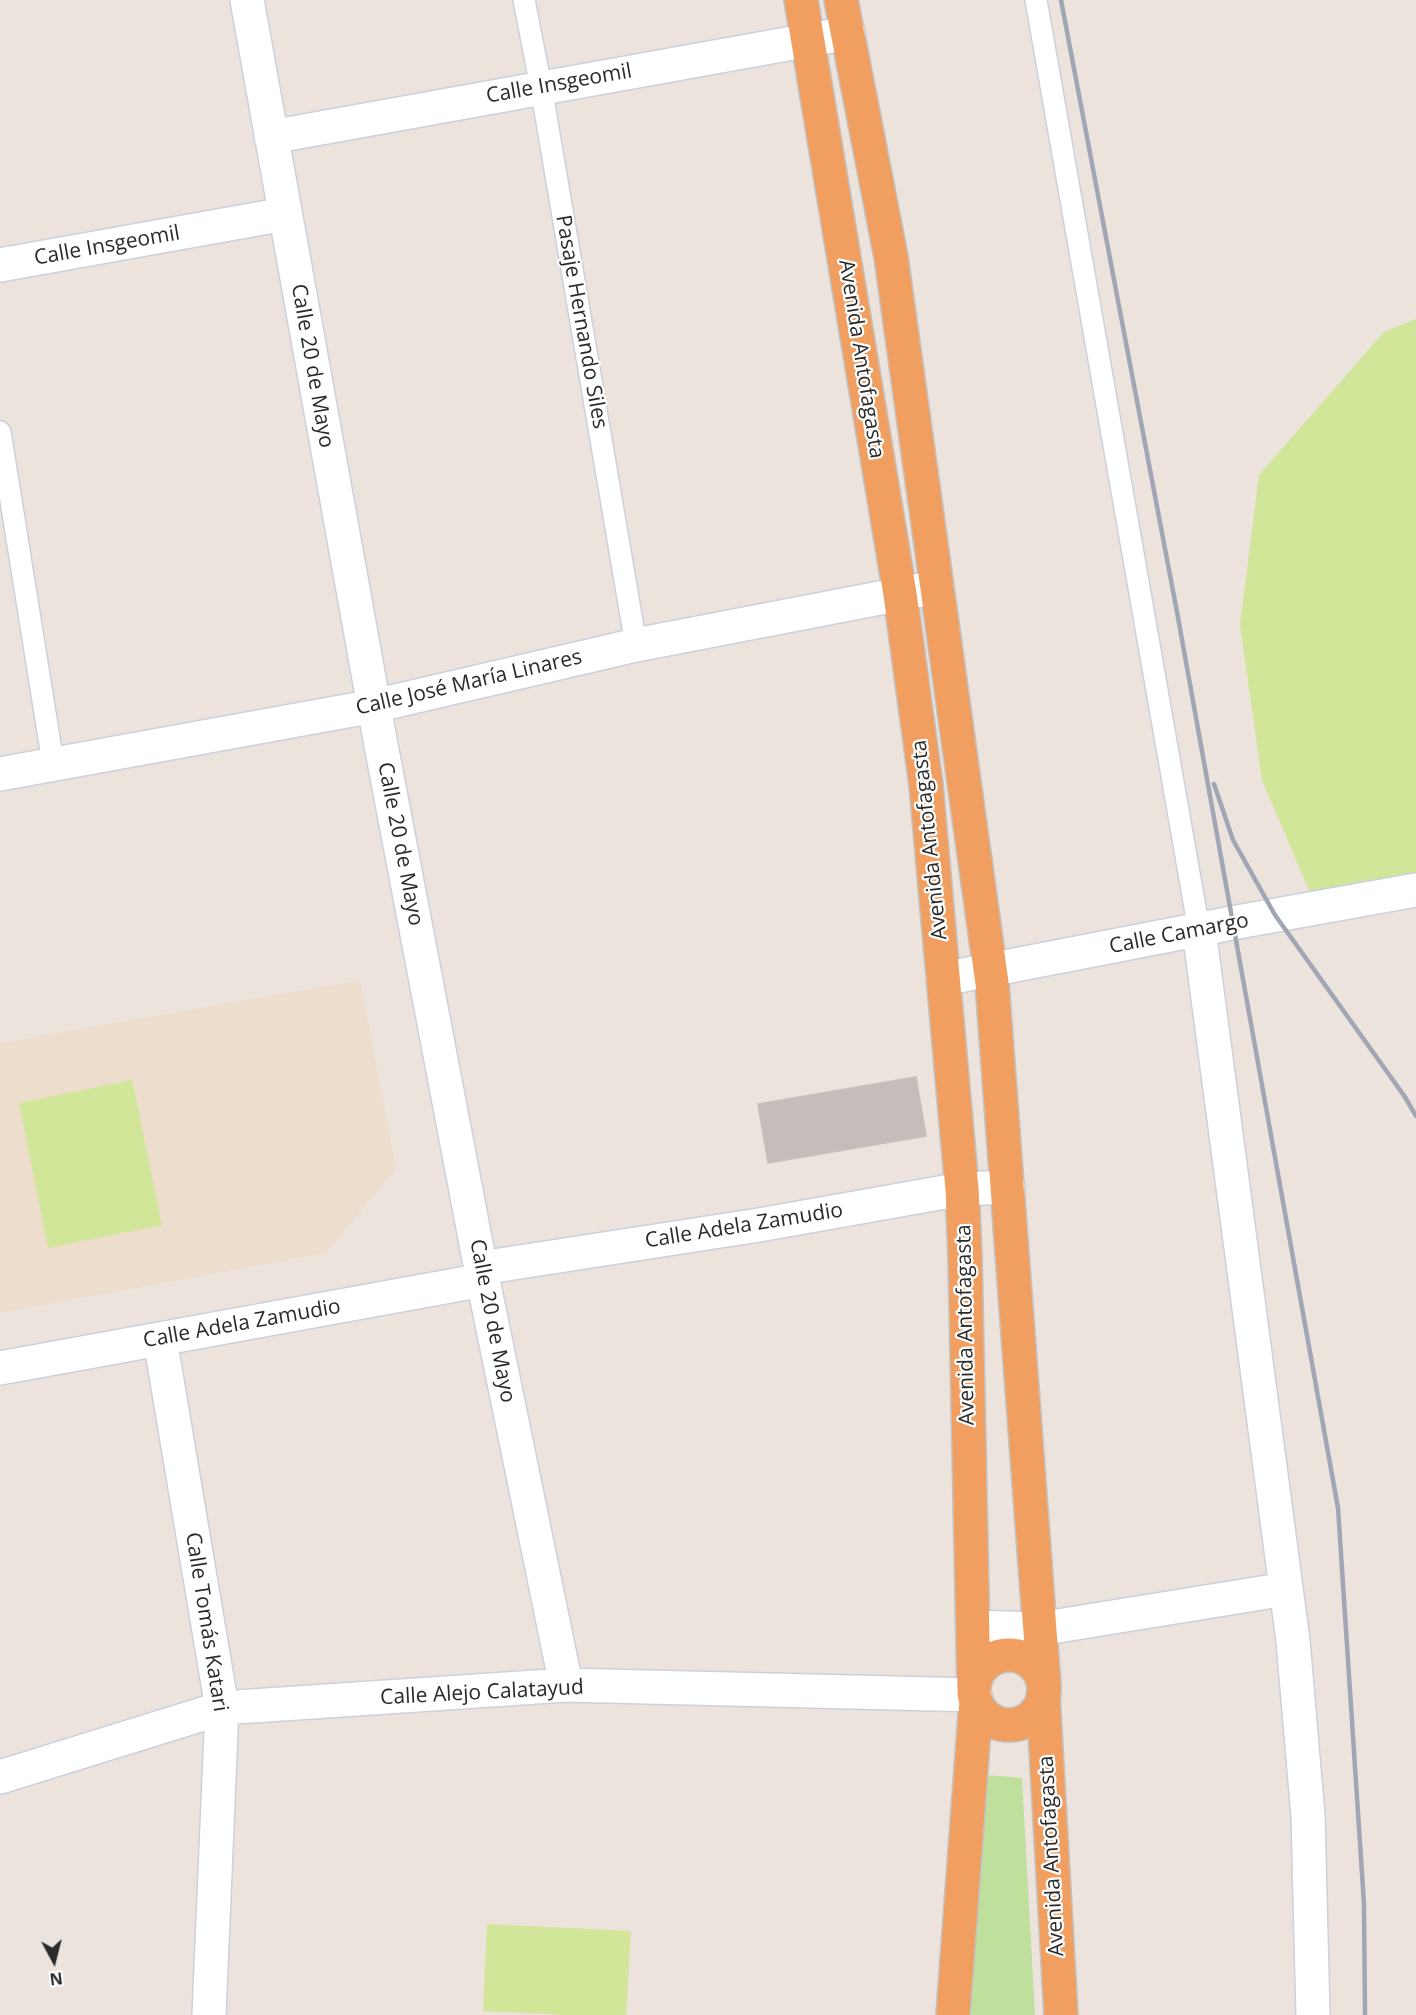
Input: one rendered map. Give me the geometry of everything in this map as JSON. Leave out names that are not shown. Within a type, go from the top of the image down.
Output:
[{"type":"highway","name":"Avenida Antofagasta","points":[[801,0],[900,594],[926,785],[962,1189],[975,1695],[952,2015]]},
{"type":"highway","name":"Avenida Antofagasta","points":[[842,0],[891,257],[991,970],[1040,1629],[1061,2015]]},
{"type":"highway","points":[[1013,1656],[1033,1665],[1040,1674],[1043,1691],[1040,1707],[1032,1717],[1011,1726],[1000,1724],[989,1719],[981,1711],[975,1695],[976,1678],[990,1661],[1013,1656]]},
{"type":"street","name":"Calle 20 de Mayo","points":[[247,0],[374,706],[482,1274],[566,1685]]},
{"type":"street","name":"Calle Insgeomil","points":[[271,137],[848,33]]},
{"type":"street","name":"Calle Insgeomil","points":[[0,265],[285,214]]},
{"type":"street","name":"Calle José María Linares","points":[[0,774],[374,706],[636,645],[937,587]]},
{"type":"street","name":"Calle Camargo","points":[[943,979],[1416,890]]},
{"type":"street","points":[[1199,930],[1287,1589],[1308,1816],[1313,2015]]},
{"type":"street","name":"Calle Adela Zamudio","points":[[0,1368],[160,1339],[482,1274],[962,1189],[1008,1187]]},
{"type":"street","name":"Calle Tomás Katari","points":[[160,1339],[222,1708],[209,2015]]},
{"type":"street","points":[[973,1627],[1040,1629],[1287,1589]]},
{"type":"street","name":"Calle Alejo Calatayud","points":[[0,1777],[222,1708],[566,1685],[975,1695]]},
{"type":"lane","name":"Pasaje Hernando Siles","points":[[524,0],[541,87],[636,645]]},
{"type":"lane","points":[[1036,0],[1199,930]]},
{"type":"lane","points":[[0,432],[53,763]]},
{"type":"shaded area","points":[[360,980],[396,1169],[326,1253],[0,1313],[0,1043]]},
{"type":"green space","points":[[1416,319],[1416,876],[1311,895],[1262,780],[1240,625],[1259,475],[1384,332]]},
{"type":"green space","points":[[132,1080],[162,1225],[48,1248],[19,1103]]},
{"type":"green space","points":[[987,1775],[1022,1778],[1035,2015],[971,2015]]},
{"type":"green space","points":[[487,1924],[631,1931],[626,2015],[483,2011]]},
{"type":"building","points":[[916,1077],[926,1136],[768,1163],[758,1104]]},
{"type":"railway","points":[[1061,0],[1177,612],[1338,1508],[1364,1904],[1365,2015]]},
{"type":"railway","points":[[1214,784],[1233,840],[1275,915],[1405,1097],[1416,1116]]}]
